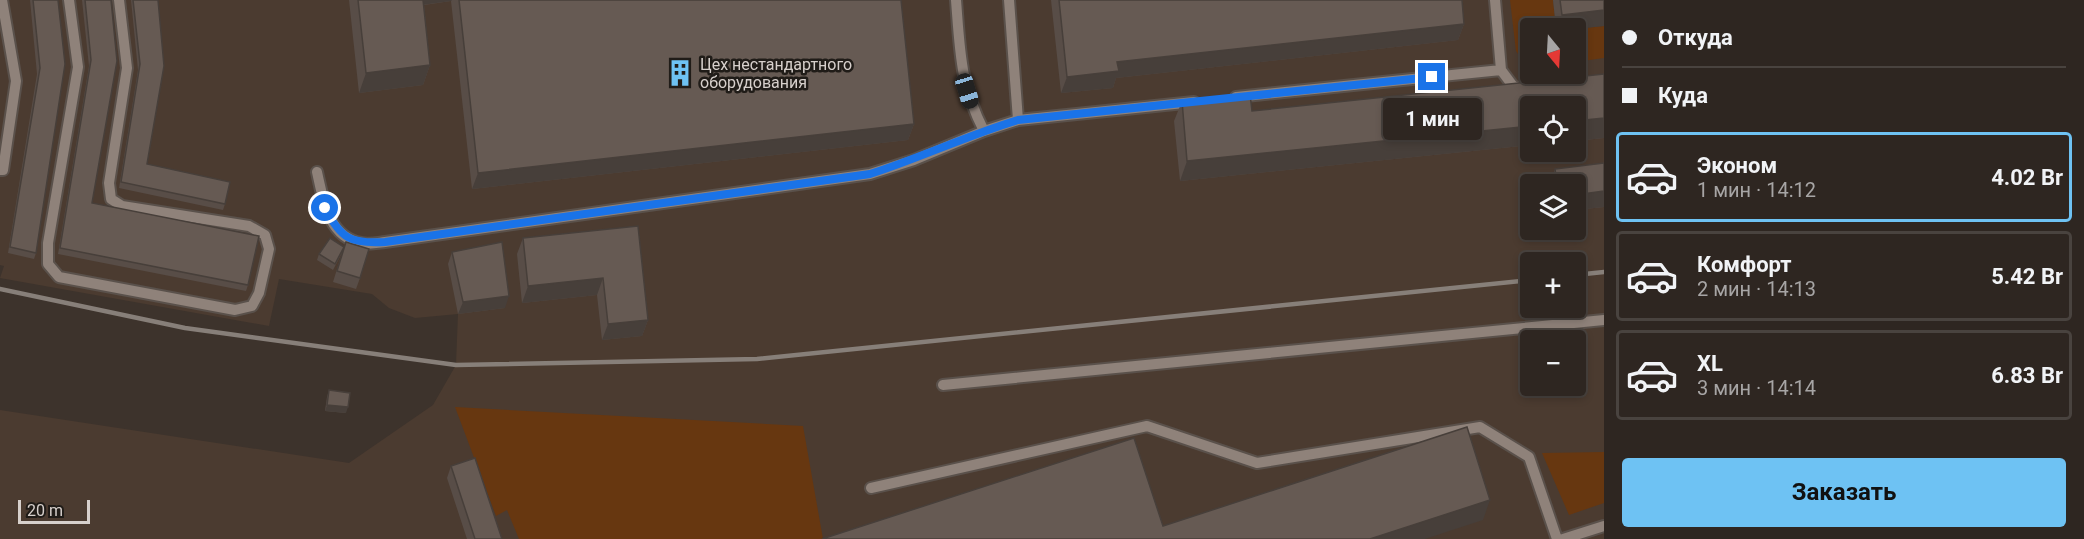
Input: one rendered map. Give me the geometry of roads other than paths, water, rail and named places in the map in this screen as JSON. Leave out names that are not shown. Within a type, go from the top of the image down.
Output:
[{"type":"lane","points":[[0,170],[3,170],[16,81],[2,0]]},
{"type":"lane","points":[[69,0],[78,67],[48,243],[48,264],[59,277],[235,310],[252,306],[259,293],[269,249],[265,235],[249,226],[122,206],[111,199],[109,183],[127,68],[119,0]]},
{"type":"lane","points":[[956,0],[962,75],[972,107],[984,131]]},
{"type":"lane","points":[[1009,0],[1018,120]]},
{"type":"lane","points":[[1495,0],[1502,70],[1513,86],[1530,91]]},
{"type":"lane","points":[[1230,98],[1502,70]]},
{"type":"lane","points":[[317,172],[325,208],[343,236],[361,243],[385,242],[870,174],[914,160],[984,131],[1018,120],[1207,100]]},
{"type":"lane","points":[[944,385],[1604,320]]},
{"type":"lane","points":[[871,488],[1147,426],[1257,463],[1480,427],[1528,457],[1557,539]]},
{"type":"lane","points":[[1563,539],[1604,526]]},
{"type":"railway","points":[[1586,274],[1604,272]]},
{"type":"railway","points":[[0,289],[185,328],[456,365],[757,359],[1520,281]]},
{"type":"place","name":"Цех нестандартного оборудования","points":[[680,73]]}]
